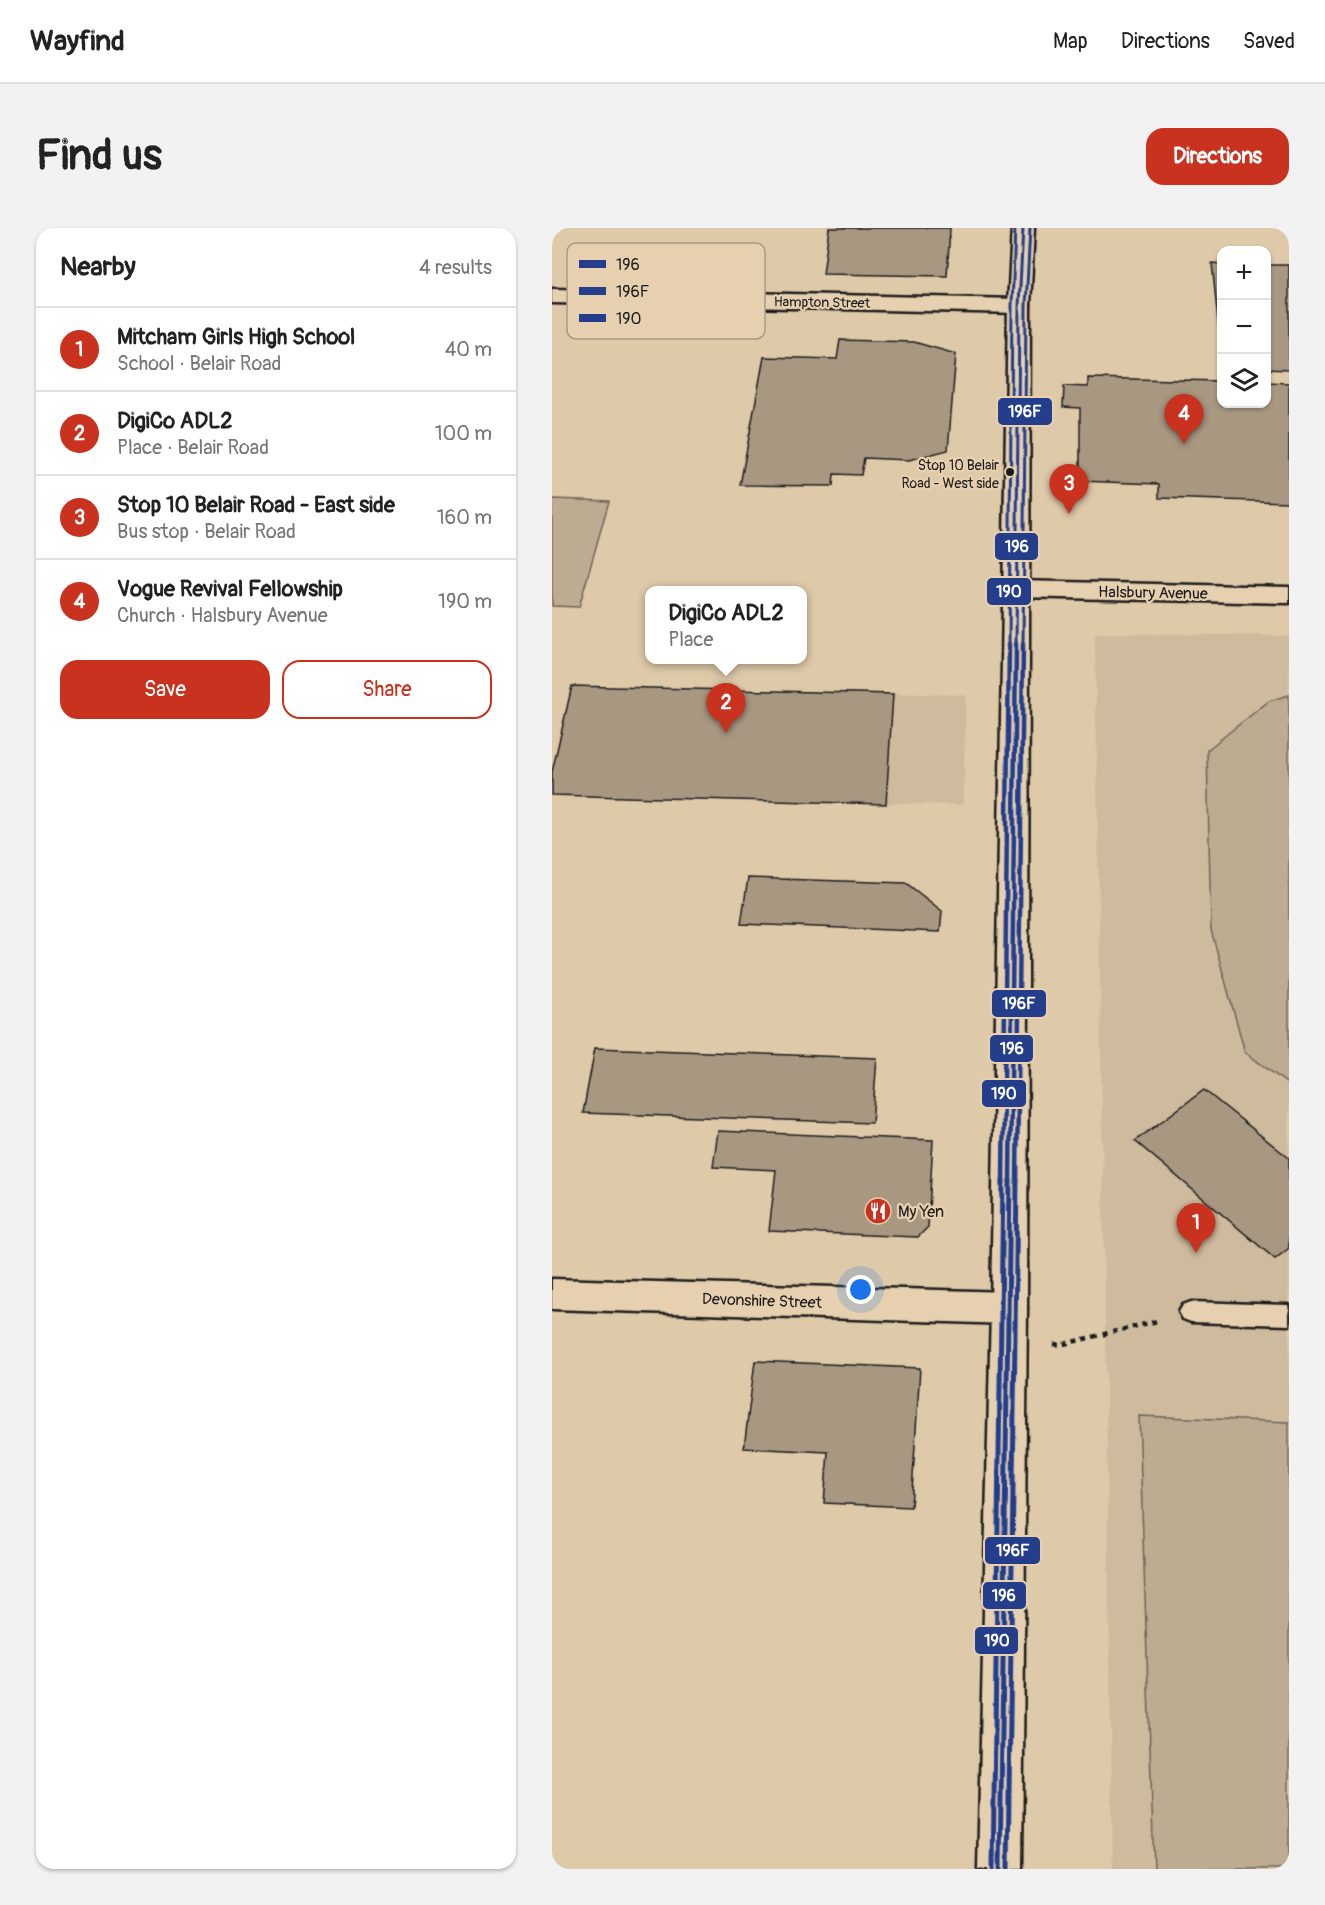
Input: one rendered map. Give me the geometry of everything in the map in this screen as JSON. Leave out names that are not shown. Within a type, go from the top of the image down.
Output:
[{"type":"main road","points":[[1000,1869],[1009,1324],[1019,306],[1023,228]]},
{"type":"main road","name":"Hampton Street","points":[[552,296],[567,296]]},
{"type":"main road","name":"Hampton Street","points":[[765,301],[1019,306]]},
{"type":"main road","name":"Halsbury Avenue","points":[[1016,589],[1289,595]]},
{"type":"main road","name":"Devonshire Street","points":[[552,1294],[1009,1324]]},
{"type":"lane","points":[[1191,1312],[1289,1315]]},
{"type":"path","points":[[1009,1324],[1060,1345],[1191,1312]]},
{"type":"shaded area","points":[[552,499],[609,501],[579,607],[552,606]]},
{"type":"shaded area","points":[[1095,633],[1289,636],[1289,1869],[1113,1869]]},
{"type":"shaded area","points":[[572,686],[966,695],[963,805],[552,795],[552,772]]},
{"type":"shaded area","points":[[1289,695],[1289,1085],[1245,1052],[1211,930],[1207,750],[1269,701]]},
{"type":"shaded area","points":[[1139,1416],[1289,1422],[1289,1869],[1154,1869]]},
{"type":"building","points":[[829,228],[950,228],[947,276],[823,274]]},
{"type":"building","points":[[1212,263],[1217,264],[1217,312]]},
{"type":"building","points":[[1271,265],[1289,265],[1289,370],[1271,369]]},
{"type":"building","points":[[840,340],[914,342],[956,354],[948,450],[909,460],[864,458],[861,475],[834,474],[833,486],[740,485],[764,357],[837,359]]},
{"type":"building","points":[[1088,378],[1217,381],[1217,408],[1271,408],[1271,382],[1289,383],[1289,502],[1159,498],[1159,484],[1080,481],[1080,408],[1063,407],[1064,386],[1088,387]]},
{"type":"building","points":[[572,686],[893,694],[886,804],[552,795],[552,772]]},
{"type":"building","points":[[748,878],[906,883],[942,911],[940,932],[741,924]]},
{"type":"building","points":[[595,1048],[877,1058],[872,1123],[583,1113]]},
{"type":"building","points":[[1204,1090],[1289,1158],[1289,1248],[1275,1259],[1135,1141]]},
{"type":"building","points":[[718,1131],[933,1140],[928,1227],[918,1237],[769,1231],[776,1170],[713,1167]]},
{"type":"building","points":[[755,1361],[920,1368],[911,1507],[824,1503],[828,1452],[744,1448]]},
{"type":"transit line","name":"190","points":[[993,1869],[1002,1308],[1012,306],[1015,228]]},
{"type":"transit line","name":"196","points":[[1000,1869],[1009,1308],[1019,306],[1023,228]]},
{"type":"transit line","name":"196F","points":[[1008,1869],[1026,306],[1030,228]]},
{"type":"place","name":"Vogue Revival Fellowship","points":[[1184,444]]},
{"type":"place","name":"Stop 10 Belair Road - West side","points":[[1010,472]]},
{"type":"place","name":"Stop 10 Belair Road - East side","points":[[1069,514]]},
{"type":"place","name":"DigiCo ADL2","points":[[726,733]]},
{"type":"place","name":"My Yen","points":[[878,1211]]},
{"type":"place","name":"Mitcham Girls High School","points":[[1196,1253]]}]
